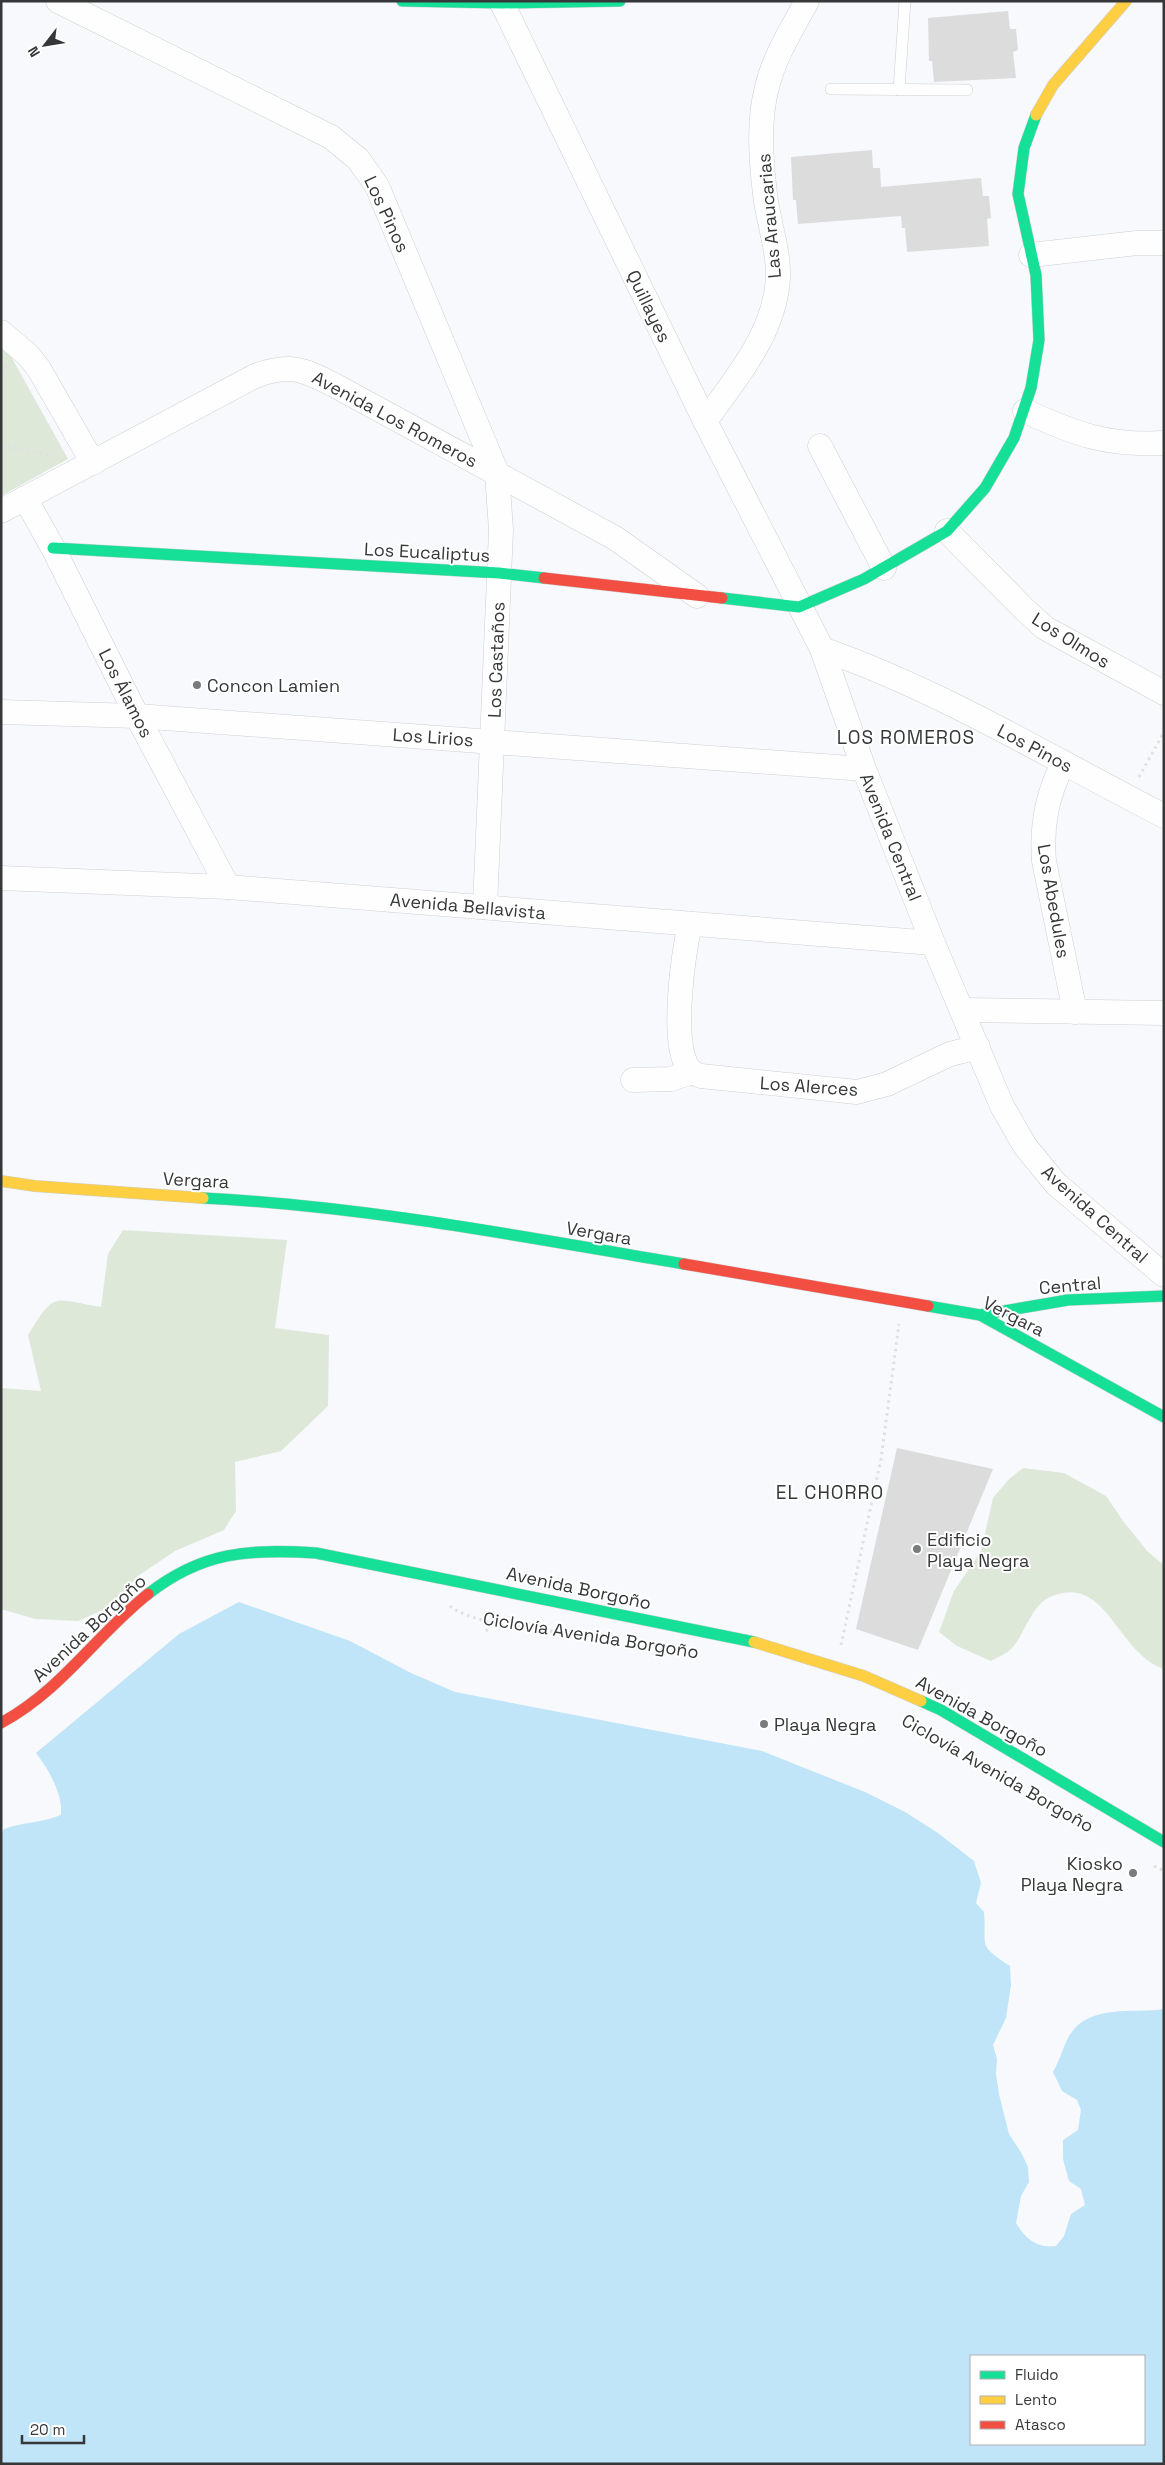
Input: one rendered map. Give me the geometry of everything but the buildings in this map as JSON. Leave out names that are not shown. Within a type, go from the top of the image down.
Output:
[{"type":"street","name":"Los Pinos","points":[[58,1],[331,137],[358,159],[369,173],[384,200],[497,473]]},
{"type":"street","points":[[402,1],[502,3],[620,1]]},
{"type":"street","name":"Las Araucarias","points":[[705,421],[754,350],[772,309],[778,276],[765,193],[762,116],[767,87],[781,48],[807,1]]},
{"type":"street","points":[[799,607],[884,568],[947,531],[967,510],[990,480],[1014,438],[1025,411],[1033,380],[1039,340],[1038,295],[1032,255],[1018,194],[1024,148],[1033,120],[1059,78],[1126,1]]},
{"type":"street","name":"Quillayes","points":[[502,3],[705,421],[799,607]]},
{"type":"street","points":[[1032,255],[1137,242],[1164,243]]},
{"type":"street","points":[[1,332],[23,349],[39,369],[94,463]]},
{"type":"street","name":"Avenida Los Romeros","points":[[1,511],[255,376],[273,369],[290,368],[309,373],[615,538],[697,596]]},
{"type":"street","points":[[1025,411],[1055,425],[1109,442],[1164,443]]},
{"type":"street","points":[[820,446],[884,568]]},
{"type":"street","name":"Los Castaños","points":[[486,907],[500,573],[501,530],[497,473]]},
{"type":"street","name":"Los Álamos","points":[[26,498],[137,716],[228,887]]},
{"type":"street","name":"Los Olmos","points":[[947,531],[1024,610],[1045,628],[1164,693]]},
{"type":"street","name":"Los Eucaliptus","points":[[53,548],[500,573],[799,607]]},
{"type":"street","name":"Avenida Central","points":[[799,607],[822,649],[864,769],[933,943],[963,1010],[1002,1106],[1025,1146],[1056,1184],[1164,1275]]},
{"type":"street","name":"Los Pinos","points":[[822,649],[873,667],[940,698],[1164,816]]},
{"type":"street","name":"Los Lirios","points":[[1,712],[137,716],[864,769]]},
{"type":"street","name":"Los Abedules","points":[[1063,764],[1047,803],[1042,841],[1044,861],[1075,1012]]},
{"type":"street","name":"Avenida Bellavista","points":[[1,878],[228,887],[933,943]]},
{"type":"street","points":[[690,924],[683,958],[680,1039],[687,1066],[692,1072]]},
{"type":"street","points":[[963,1010],[1164,1013]]},
{"type":"street","name":"Los Alerces","points":[[633,1080],[670,1079],[692,1072],[701,1076],[857,1092],[887,1084],[950,1054],[978,1047]]},
{"type":"street","name":"Vergara","points":[[1,1181],[35,1186],[163,1196],[281,1202],[439,1222],[980,1314],[1164,1417]]},
{"type":"street","name":"Central","points":[[980,1314],[1068,1300],[1164,1296]]},
{"type":"street","name":"Avenida Borgoño","points":[[1,1723],[38,1699],[64,1678],[103,1636],[163,1582],[202,1562],[224,1555],[253,1551],[316,1553],[380,1564],[766,1644],[837,1666],[942,1710],[1164,1842]]},
{"type":"lane","points":[[899,90],[906,1]]},
{"type":"lane","points":[[831,89],[967,90]]},
{"type":"path","points":[[1,446],[94,463]]},
{"type":"path","points":[[1128,798],[1164,732]]},
{"type":"path","points":[[837,1666],[880,1459],[902,1302]]},
{"type":"path","name":"Ciclovía Avenida Borgoño","points":[[444,1600],[456,1611],[466,1615],[514,1626],[595,1636]]},
{"type":"path","points":[[1147,1861],[1164,1871]]},
{"type":"green space","points":[[3,342],[68,459],[1,496],[1,343]]},
{"type":"green space","points":[[123,1230],[287,1240],[275,1328],[329,1335],[328,1406],[281,1451],[235,1462],[236,1511],[224,1530],[175,1551],[138,1576],[112,1606],[78,1621],[35,1619],[4,1610],[1,1611],[1,1388],[41,1391],[28,1335],[44,1311],[50,1304],[57,1301],[64,1300],[101,1307],[108,1254]]},
{"type":"green space","points":[[1023,1468],[1064,1473],[1106,1496],[1148,1552],[1164,1565],[1164,1669],[1148,1660],[1134,1647],[1098,1605],[1085,1595],[1069,1592],[1043,1601],[1033,1613],[1011,1649],[991,1661],[957,1646],[939,1632],[954,1591],[981,1551],[993,1498],[1009,1479]]},
{"type":"water","points":[[239,1602],[350,1641],[411,1673],[455,1692],[762,1751],[865,1792],[905,1812],[938,1833],[974,1861],[981,1883],[976,1903],[984,1912],[985,1944],[992,1953],[1010,1966],[1011,1985],[1006,2018],[993,2045],[997,2059],[996,2074],[999,2094],[1009,2134],[1028,2167],[1029,2182],[1021,2196],[1016,2223],[1028,2238],[1037,2244],[1056,2246],[1064,2236],[1071,2214],[1085,2205],[1081,2189],[1069,2181],[1063,2159],[1063,2140],[1078,2130],[1081,2110],[1077,2100],[1062,2091],[1053,2072],[1069,2036],[1078,2026],[1099,2014],[1164,2009],[1164,2464],[1,2464],[1,1835],[4,1829],[47,1820],[61,1815],[60,1798],[57,1790],[50,1774],[36,1753],[179,1634]]},
{"type":"traffic: fast","points":[[402,1],[502,3],[620,1]]},
{"type":"traffic: fast","points":[[722,598],[799,607],[864,579],[947,531],[985,488],[1014,438],[1031,388],[1039,340],[1036,275],[1018,194],[1024,148],[1036,115]]},
{"type":"traffic: fast","points":[[53,548],[499,573],[544,578]]},
{"type":"traffic: fast","points":[[203,1198],[264,1202],[384,1215],[504,1233],[684,1264]]},
{"type":"traffic: fast","points":[[980,1315],[1068,1300],[1164,1296]]},
{"type":"traffic: fast","points":[[928,1306],[980,1315],[1164,1417]]},
{"type":"traffic: fast","points":[[148,1594],[188,1569],[227,1556],[269,1552],[316,1553],[754,1642]]},
{"type":"traffic: fast","points":[[921,1701],[941,1710],[1164,1842]]},
{"type":"traffic: slow","points":[[1036,115],[1053,85],[1126,1]]},
{"type":"traffic: slow","points":[[1,1181],[35,1186],[203,1198]]},
{"type":"traffic: slow","points":[[754,1642],[864,1676],[921,1701]]},
{"type":"traffic: jam","points":[[544,578],[722,598]]},
{"type":"traffic: jam","points":[[684,1264],[928,1306]]},
{"type":"traffic: jam","points":[[1,1723],[43,1694],[111,1627],[148,1594]]},
{"type":"place","name":"Concon Lamien","points":[[197,685]]},
{"type":"place","name":"Edificio Playa Negra","points":[[917,1549]]},
{"type":"place","name":"Playa Negra","points":[[764,1724]]},
{"type":"place","name":"Kiosko Playa Negra","points":[[1133,1873]]},
{"type":"district","name":"LOS ROMEROS","points":[[906,737]]},
{"type":"district","name":"EL CHORRO","points":[[830,1492]]}]
